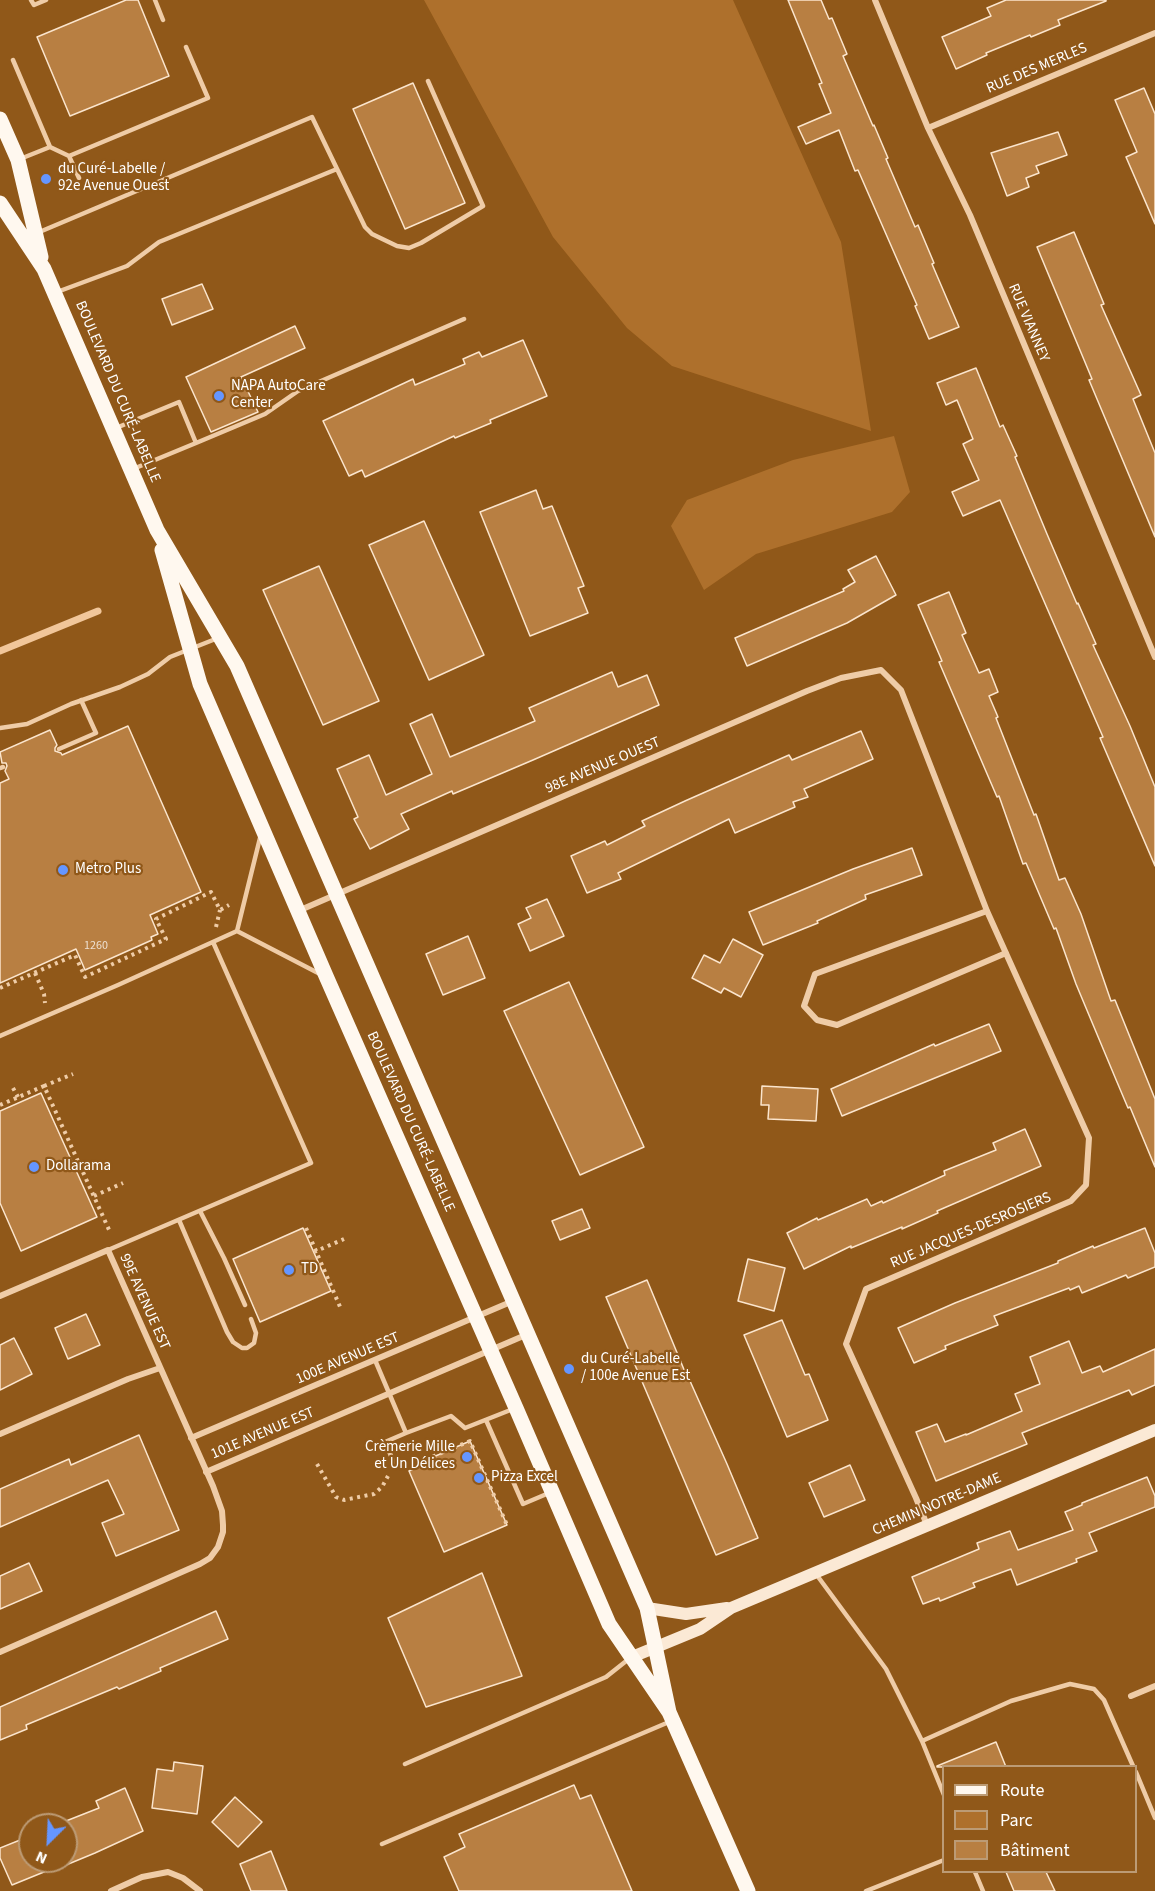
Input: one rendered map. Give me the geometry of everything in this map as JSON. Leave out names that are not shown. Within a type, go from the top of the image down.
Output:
[{"type":"main road","name":"BOULEVARD DU CURÉ-LABELLE","points":[[0,119],[18,160],[30,236],[113,429],[157,530],[237,666],[647,1608],[671,1716]]},
{"type":"main road","name":"BOULEVARD DU CURÉ-LABELLE","points":[[0,203],[30,236]]},
{"type":"main road","name":"BOULEVARD DU CURÉ-LABELLE","points":[[157,530],[200,684],[297,911],[609,1624],[671,1716],[748,1891]]},
{"type":"street","name":"RUE VIANNEY","points":[[875,0],[928,128],[970,215],[1155,657]]},
{"type":"street","name":"RUE DES MERLES","points":[[928,128],[1155,33]]},
{"type":"street","name":"98E AVENUE OUEST","points":[[337,894],[807,691],[841,678],[880,670]]},
{"type":"street","name":"RUE JACQUES-DESROSIERS","points":[[880,670],[901,690],[987,911],[1089,1138],[1086,1185],[1071,1201],[866,1289],[846,1344],[927,1526]]},
{"type":"street","points":[[297,911],[337,894]]},
{"type":"street","points":[[987,911],[815,974],[804,1006],[817,1020],[837,1025],[1006,953]]},
{"type":"street","name":"99E AVENUE EST","points":[[0,1296],[108,1250],[206,1472]]},
{"type":"street","name":"100E AVENUE EST","points":[[191,1438],[513,1301]]},
{"type":"street","name":"101E AVENUE EST","points":[[0,1652],[188,1571],[210,1558],[221,1540],[224,1525],[218,1498],[206,1472],[528,1334]]},
{"type":"street","points":[[0,1434],[128,1379],[160,1368]]},
{"type":"street","name":"CHEMIN NOTRE-DAME","points":[[632,1657],[700,1629],[731,1608],[1155,1430]]},
{"type":"street","name":"CHEMIN NOTRE-DAME","points":[[647,1608],[686,1614],[731,1608]]},
{"type":"street","points":[[1131,1696],[1155,1686]]},
{"type":"street","points":[[111,1891],[142,1877],[168,1872],[183,1878],[200,1891]]},
{"type":"lane","points":[[31,0],[34,5],[46,0]]},
{"type":"lane","points":[[155,0],[163,20]]},
{"type":"lane","points":[[69,156],[208,98],[186,47]]},
{"type":"lane","points":[[13,60],[50,147],[69,156],[79,178]]},
{"type":"lane","points":[[30,236],[312,117],[364,227],[372,234],[397,246],[409,248],[483,206],[428,81]]},
{"type":"lane","points":[[18,160],[50,147]]},
{"type":"lane","points":[[54,293],[127,266],[159,242],[337,170]]},
{"type":"lane","points":[[131,470],[265,414],[298,391],[464,319]]},
{"type":"lane","points":[[113,429],[179,402],[196,443]]},
{"type":"lane","points":[[0,728],[27,724],[81,700],[120,687],[148,674],[170,657],[220,637]]},
{"type":"lane","points":[[59,749],[96,733],[81,700]]},
{"type":"lane","points":[[237,931],[262,829]]},
{"type":"lane","points":[[0,1036],[237,931]]},
{"type":"lane","points":[[237,931],[326,976]]},
{"type":"lane","points":[[108,1250],[311,1162],[213,942]]},
{"type":"lane","points":[[200,1211],[246,1305]]},
{"type":"lane","points":[[178,1220],[227,1332],[237,1346],[247,1348],[254,1343],[256,1333],[251,1319]]},
{"type":"lane","points":[[375,1360],[406,1433]]},
{"type":"lane","points":[[395,1466],[385,1442],[451,1416],[465,1428],[516,1408]]},
{"type":"lane","points":[[486,1420],[523,1504],[552,1492]]},
{"type":"lane","points":[[814,1572],[886,1669],[922,1742],[942,1790]]},
{"type":"lane","points":[[405,1764],[606,1677],[632,1657]]},
{"type":"lane","points":[[922,1742],[1011,1701],[1070,1684],[1094,1689],[1104,1700],[1132,1765]]},
{"type":"lane","points":[[382,1844],[671,1716]]},
{"type":"lane","points":[[1137,1774],[1155,1818]]},
{"type":"lane","points":[[866,1891],[942,1861]]},
{"type":"lane","points":[[975,1873],[983,1891]]},
{"type":"path","points":[[0,988],[75,956],[85,977],[138,949],[166,939],[156,919],[211,892],[220,910],[230,905],[232,895]]},
{"type":"path","points":[[35,973],[44,994],[47,1016]]},
{"type":"path","points":[[0,1106],[73,1074]]},
{"type":"path","points":[[44,1086],[56,1120],[110,1232]]},
{"type":"path","points":[[14,1088],[18,1097]]},
{"type":"path","points":[[94,1196],[123,1183]]},
{"type":"path","points":[[306,1228],[341,1309]]},
{"type":"path","points":[[315,1251],[344,1239]]},
{"type":"path","points":[[408,1467],[470,1441],[507,1525]]},
{"type":"path","points":[[317,1464],[336,1497],[344,1500],[367,1497],[379,1491],[395,1466]]},
{"type":"green space","points":[[424,0],[733,0],[841,242],[871,431],[672,366],[627,328],[553,237]]},
{"type":"green space","points":[[894,436],[910,492],[892,512],[756,554],[704,590],[671,526],[687,500],[793,460]]},
{"type":"building","points":[[126,0],[138,0],[169,76],[70,116],[37,37]]},
{"type":"building","points":[[788,0],[821,0],[829,19],[832,18],[847,54],[843,56],[888,158],[886,159],[915,227],[918,225],[959,327],[929,339],[915,306],[917,305],[858,170],[855,171],[839,130],[806,144],[798,127],[831,113],[819,84],[822,83]]},
{"type":"building","points":[[1006,0],[1106,1],[1058,20],[1060,25],[986,53],[987,55],[956,69],[942,37],[991,16],[987,8]]},
{"type":"building","points":[[413,83],[465,203],[405,229],[353,109]]},
{"type":"building","points":[[1144,88],[1155,114],[1155,224],[1126,157],[1137,152],[1115,100]]},
{"type":"building","points":[[1058,132],[1067,155],[1036,166],[1039,173],[1026,178],[1029,187],[1007,196],[991,153]]},
{"type":"building","points":[[1074,232],[1104,304],[1101,305],[1141,395],[1133,399],[1155,453],[1155,537],[1089,380],[1092,379],[1037,247]]},
{"type":"building","points":[[202,284],[213,309],[172,325],[162,299]]},
{"type":"building","points":[[295,326],[305,348],[241,377],[258,412],[211,432],[186,377]]},
{"type":"building","points":[[523,340],[547,396],[490,420],[491,423],[455,438],[454,436],[365,477],[362,470],[349,476],[323,421],[413,379],[415,385],[465,364],[463,359],[479,352],[482,357]]},
{"type":"building","points":[[976,368],[1000,427],[1003,425],[1017,456],[1015,457],[1047,534],[1096,644],[1093,645],[1155,787],[1155,866],[1100,738],[1103,737],[1000,500],[963,516],[952,492],[979,480],[963,444],[973,439],[957,400],[946,405],[937,383]]},
{"type":"building","points":[[536,490],[543,509],[552,506],[584,586],[578,588],[588,613],[530,636],[480,512]]},
{"type":"building","points":[[424,521],[484,655],[429,680],[369,545]]},
{"type":"building","points":[[876,556],[896,595],[847,623],[747,666],[735,638],[844,591],[843,589],[855,582],[848,570]]},
{"type":"building","points":[[319,566],[379,701],[323,725],[263,590]]},
{"type":"building","points":[[949,592],[966,633],[962,635],[979,673],[989,669],[998,692],[989,696],[998,717],[996,718],[1034,815],[1036,814],[1059,880],[1065,878],[1081,914],[1111,1001],[1115,1000],[1155,1099],[1155,1167],[1076,984],[1056,928],[1054,929],[1026,863],[1023,864],[999,796],[997,797],[939,662],[942,661],[918,605]]},
{"type":"building","points":[[612,672],[618,687],[647,675],[659,705],[453,794],[452,791],[401,814],[409,829],[370,849],[354,819],[358,817],[337,769],[369,755],[386,795],[432,774],[410,724],[432,714],[450,757],[535,721],[529,708]]},
{"type":"building","points":[[128,726],[201,892],[150,915],[158,934],[151,937],[152,940],[85,970],[76,949],[0,983],[0,783],[9,779],[5,771],[6,763],[2,763],[0,752],[50,730],[57,745],[55,751],[62,755]]},
{"type":"building","points":[[861,731],[873,759],[804,789],[808,797],[793,802],[795,807],[735,833],[729,819],[618,873],[621,879],[587,893],[571,856],[605,841],[607,845],[645,826],[642,821],[789,755],[792,760]]},
{"type":"building","points":[[912,848],[922,875],[865,895],[866,899],[817,921],[818,923],[763,945],[749,912],[853,869]]},
{"type":"building","points":[[547,899],[564,936],[530,951],[518,924],[531,918],[526,908]]},
{"type":"building","points":[[468,936],[485,978],[443,995],[426,954]]},
{"type":"building","points":[[733,939],[763,955],[741,997],[724,988],[721,993],[692,978],[704,955],[720,963]]},
{"type":"building","points":[[569,982],[644,1147],[580,1175],[504,1011]]},
{"type":"building","points":[[989,1024],[1001,1051],[842,1116],[831,1089],[934,1044],[935,1046]]},
{"type":"building","points":[[762,1086],[818,1089],[816,1121],[768,1119],[769,1105],[761,1105]]},
{"type":"building","points":[[41,1093],[97,1217],[21,1251],[0,1203],[0,1111]]},
{"type":"building","points":[[1025,1129],[1041,1166],[937,1211],[938,1213],[902,1229],[902,1227],[851,1248],[851,1246],[804,1269],[787,1233],[817,1218],[818,1220],[867,1199],[871,1206],[882,1201],[883,1203],[945,1175],[944,1171],[996,1150],[993,1143]]},
{"type":"building","points":[[582,1209],[590,1228],[560,1240],[552,1221]]},
{"type":"building","points":[[303,1228],[331,1291],[260,1322],[233,1259]]},
{"type":"building","points":[[1145,1228],[1155,1253],[1155,1267],[1128,1278],[1126,1275],[1082,1293],[1079,1286],[1070,1290],[1069,1288],[994,1316],[998,1325],[945,1346],[946,1349],[914,1363],[898,1328],[1058,1263],[1093,1246],[1094,1248]]},
{"type":"building","points":[[748,1259],[785,1268],[774,1311],[738,1301]]},
{"type":"building","points":[[647,1280],[758,1538],[716,1555],[606,1297]]},
{"type":"building","points":[[86,1314],[100,1345],[68,1359],[55,1328]]},
{"type":"building","points":[[782,1320],[805,1375],[809,1374],[828,1420],[787,1437],[744,1335]]},
{"type":"building","points":[[14,1338],[32,1374],[0,1390],[0,1345]]},
{"type":"building","points":[[1069,1341],[1082,1373],[1100,1366],[1103,1372],[1155,1349],[1155,1385],[1132,1395],[1129,1390],[1022,1433],[1027,1444],[936,1481],[916,1432],[937,1424],[945,1442],[1022,1411],[1015,1394],[1040,1384],[1030,1357]]},
{"type":"building","points":[[139,1435],[179,1530],[116,1556],[102,1523],[124,1514],[108,1480],[0,1527],[0,1489],[69,1459],[71,1465]]},
{"type":"building","points":[[470,1441],[507,1525],[444,1552],[409,1471],[432,1461],[431,1458]]},
{"type":"building","points":[[850,1465],[865,1500],[824,1517],[809,1483]]},
{"type":"building","points":[[1147,1477],[1155,1496],[1155,1507],[1089,1533],[1097,1551],[1076,1559],[1077,1562],[1017,1585],[1011,1569],[973,1583],[975,1587],[940,1601],[939,1598],[923,1604],[912,1577],[979,1549],[977,1543],[1010,1531],[1018,1550],[1073,1530],[1065,1512]]},
{"type":"building","points":[[29,1563],[42,1591],[0,1609],[0,1576]]},
{"type":"building","points":[[482,1573],[522,1676],[426,1707],[388,1618]]},
{"type":"building","points":[[216,1611],[228,1639],[160,1668],[161,1671],[119,1689],[117,1687],[26,1725],[27,1729],[0,1740],[0,1707]]},
{"type":"building","points":[[996,1742],[1005,1765],[942,1765],[942,1767],[937,1766]]},
{"type":"building","points":[[174,1762],[203,1766],[197,1814],[152,1808],[157,1769],[173,1771]]},
{"type":"building","points":[[574,1785],[580,1799],[591,1795],[632,1891],[459,1891],[444,1857],[465,1847],[459,1834]]},
{"type":"building","points":[[125,1788],[143,1831],[78,1860],[78,1816],[99,1808],[96,1801]]},
{"type":"building","points":[[235,1797],[262,1822],[238,1847],[212,1822]]},
{"type":"building","points":[[18,1841],[18,1873],[41,1873],[12,1885],[0,1858],[0,1848]]},
{"type":"building","points":[[271,1851],[287,1891],[251,1891],[240,1864]]},
{"type":"building","points":[[1006,1873],[1046,1873],[1055,1891],[1014,1891]]},
{"type":"waterway","points":[[0,651],[98,611]]},
{"type":"place","name":"du Curé-Labelle / 92e Avenue Ouest","points":[[46,179]]},
{"type":"place","name":"NAPA AutoCare Center","points":[[219,396]]},
{"type":"place","name":"Metro Plus","points":[[63,870]]},
{"type":"place","name":"Dollarama","points":[[34,1167]]},
{"type":"place","name":"TD","points":[[289,1270]]},
{"type":"place","name":"du Curé-Labelle / 100e Avenue Est","points":[[569,1369]]},
{"type":"place","name":"Crèmerie Mille et Un Délices","points":[[467,1457]]},
{"type":"place","name":"Pizza Excel","points":[[479,1478]]}]
